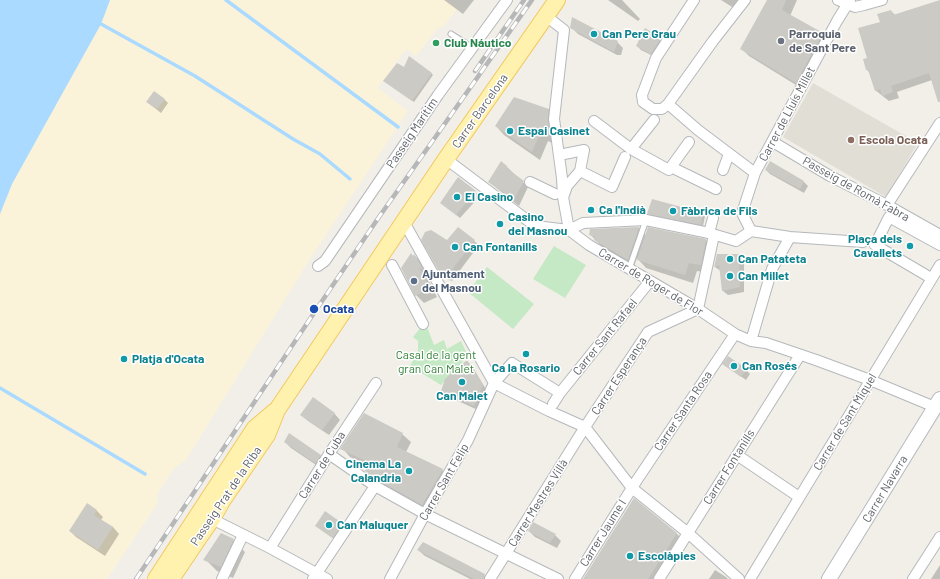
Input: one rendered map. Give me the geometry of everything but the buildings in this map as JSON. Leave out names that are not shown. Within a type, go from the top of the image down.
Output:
[{"type":"main road","name":"Carrer Barcelona","points":[[404,222],[557,0]]},
{"type":"main road","points":[[156,579],[256,428],[277,410],[404,222]]},
{"type":"main road","name":"Passeig Prat de la Riba","points":[[171,579],[267,435],[277,410]]},
{"type":"main road","points":[[212,519],[210,510],[216,495],[244,455],[256,428]]},
{"type":"street","name":"Passeig Marítim","points":[[318,266],[325,261],[438,95],[507,0]]},
{"type":"street","points":[[694,0],[656,58],[642,95],[643,102],[653,109],[665,107],[755,173]]},
{"type":"street","points":[[665,107],[745,0]]},
{"type":"street","points":[[845,1],[855,7],[882,0]]},
{"type":"street","name":"Carrer de Lluís Millet","points":[[751,231],[742,213],[755,173],[837,21],[845,1]]},
{"type":"street","points":[[546,16],[564,30],[554,119],[559,155],[559,195],[569,230]]},
{"type":"street","points":[[580,171],[612,187],[628,153],[654,120]]},
{"type":"street","points":[[594,121],[628,153],[669,170],[689,142]]},
{"type":"street","points":[[887,205],[940,123]]},
{"type":"street","name":"Passeig de Romà Fabra","points":[[773,142],[830,176],[887,205],[940,235]]},
{"type":"street","points":[[559,155],[584,150],[580,171],[559,195]]},
{"type":"street","points":[[723,170],[728,154]]},
{"type":"street","points":[[446,159],[535,226],[569,230],[583,223],[646,220],[736,241],[751,231],[790,237],[863,242]]},
{"type":"street","points":[[671,167],[716,190]]},
{"type":"street","points":[[530,182],[559,195]]},
{"type":"street","points":[[931,278],[875,245],[889,217],[940,244]]},
{"type":"street","points":[[698,309],[713,218]]},
{"type":"street","points":[[404,222],[494,383],[549,411],[585,427],[632,488],[688,533],[739,579]]},
{"type":"street","name":"Carrer de Roger de Flor","points":[[569,230],[589,245],[698,309],[735,334],[751,341],[766,343],[800,354],[935,402]]},
{"type":"street","points":[[751,341],[772,269],[790,237]]},
{"type":"street","points":[[392,265],[423,324]]},
{"type":"street","name":"Carrer de Sant Miquel","points":[[750,579],[940,265]]},
{"type":"street","name":"Carrer Sant Rafael","points":[[553,404],[560,393],[650,281]]},
{"type":"street","name":"Carrer Esperança","points":[[585,427],[648,332],[698,309]]},
{"type":"street","name":"Carrer Santa Rosa","points":[[632,488],[735,334]]},
{"type":"street","name":"Carrer Fontanills","points":[[659,579],[800,354]]},
{"type":"street","points":[[494,383],[512,363],[560,393]]},
{"type":"street","name":"Carrer de Cuba","points":[[270,548],[376,383]]},
{"type":"street","name":"Carrer Sant Felip","points":[[390,579],[494,383]]},
{"type":"street","name":"Carrer Navarra","points":[[829,579],[935,402]]},
{"type":"street","name":"Carrer Mestres Villà","points":[[490,579],[585,427]]},
{"type":"street","points":[[329,454],[375,486],[425,514],[558,579]]},
{"type":"street","points":[[737,455],[799,497]]},
{"type":"street","points":[[315,576],[375,486]]},
{"type":"street","name":"Carrer Jaume I","points":[[575,579],[632,488]]},
{"type":"street","points":[[212,519],[270,548],[315,576],[327,579]]},
{"type":"street","points":[[222,579],[243,535]]},
{"type":"street","points":[[914,579],[940,537]]},
{"type":"lane","points":[[451,34],[472,48]]},
{"type":"lane","points":[[629,268],[646,220]]},
{"type":"shaded area","name":"Escola Ocata","points":[[813,83],[918,143],[886,197],[783,137]]},
{"type":"green space","points":[[554,246],[586,265],[565,298],[533,279]]},
{"type":"green space","points":[[487,267],[534,304],[513,329],[468,292]]},
{"type":"green space","name":"Casal de la gent gran Can Malet","points":[[425,322],[434,345],[444,340],[447,349],[461,341],[468,356],[441,385],[410,366],[418,350],[418,341],[413,337]]},
{"type":"sand","name":"Platja d'Ocata","points":[[110,0],[445,0],[457,9],[444,26],[437,29],[416,56],[406,49],[378,88],[408,111],[311,257],[186,460],[174,468],[158,492],[157,504],[107,579],[0,579],[0,214],[12,184],[101,24]]},
{"type":"water","points":[[0,0],[110,0],[101,24],[12,184],[0,214]]},
{"type":"waterway","points":[[226,0],[398,127]]},
{"type":"waterway","points":[[101,24],[195,76],[293,139],[320,154],[350,179]]},
{"type":"waterway","points":[[0,388],[145,474]]},
{"type":"railway","points":[[475,71],[524,0]]},
{"type":"railway","points":[[136,579],[379,217],[532,0]]},
{"type":"place","name":"Can Pere Grau","points":[[594,34]]},
{"type":"place","name":"Parroquia de Sant Pere","points":[[781,41]]},
{"type":"place","name":"Club Náutico","points":[[436,43]]},
{"type":"place","name":"Espai Casinet","points":[[510,131]]},
{"type":"place","name":"Escola Ocata","points":[[851,140]]},
{"type":"place","name":"El Casino","points":[[457,197]]},
{"type":"place","name":"Ca l'Indià","points":[[591,210]]},
{"type":"place","name":"Fàbrica de Fils","points":[[673,211]]},
{"type":"place","name":"Casino del Masnou","points":[[500,224]]},
{"type":"place","name":"Plaça dels Cavallets","points":[[910,246]]},
{"type":"place","name":"Can Fontanills","points":[[455,247]]},
{"type":"place","name":"Can Patateta","points":[[730,259]]},
{"type":"place","name":"Can Millet","points":[[730,276]]},
{"type":"place","name":"Ajuntament del Masnou","points":[[414,281]]},
{"type":"place","name":"Ocata","points":[[314,309]]},
{"type":"place","name":"Ca la Rosario","points":[[526,354]]},
{"type":"place","name":"Platja d'Ocata","points":[[124,359]]},
{"type":"place","name":"Can Rosés","points":[[734,366]]},
{"type":"place","name":"Can Malet","points":[[462,382]]},
{"type":"place","name":"Cinema La Calandria","points":[[409,471]]},
{"type":"place","name":"Can Maluquer","points":[[329,525]]},
{"type":"place","name":"Escolàpies","points":[[630,556]]}]
